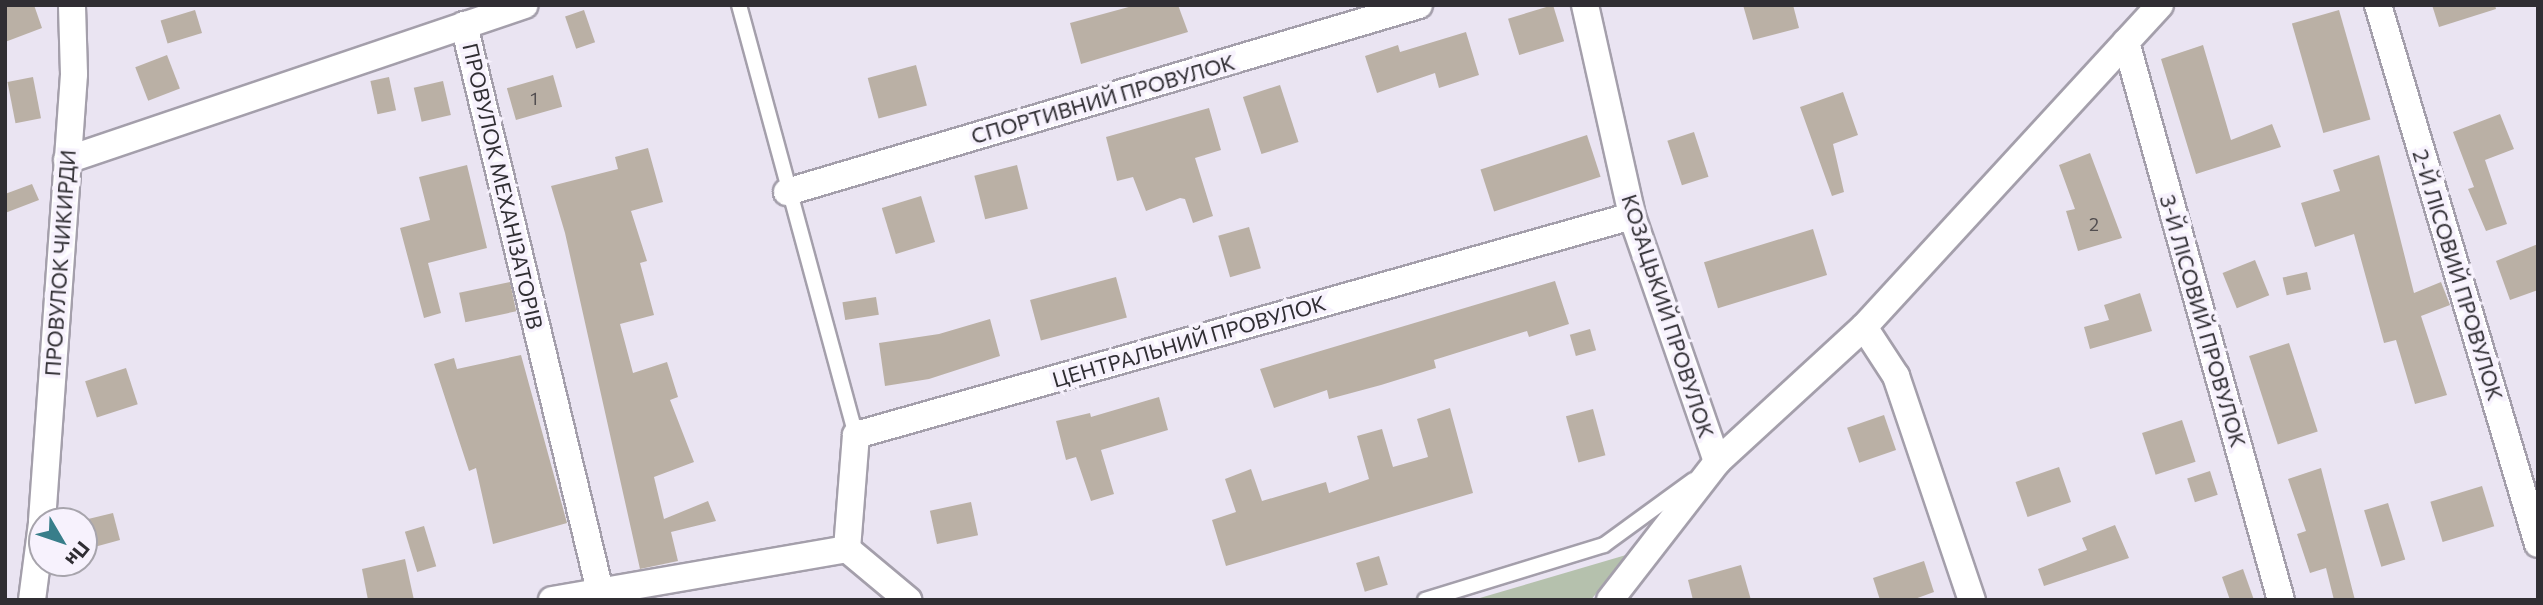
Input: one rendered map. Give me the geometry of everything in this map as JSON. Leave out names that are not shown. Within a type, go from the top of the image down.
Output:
[{"type":"street","name":"ПРОВУЛОК ЧИКИРДИ","points":[[43,507],[74,74],[72,5]]},
{"type":"street","points":[[464,25],[524,5]]},
{"type":"street","name":"СПОРТИВНИЙ ПРОВУЛОК","points":[[787,192],[1419,5]]},
{"type":"street","name":"КОЗАЦЬКИЙ ПРОВУЛОК","points":[[1585,5],[1632,216],[1717,462]]},
{"type":"street","points":[[1609,600],[1717,462],[1864,327],[2160,5]]},
{"type":"street","name":"2-Й ЛІСОВИЙ ПРОВУЛОК","points":[[2378,5],[2538,544]]},
{"type":"street","name":"ПРОВУЛОК МЕХАНІЗАТОРІВ","points":[[67,160],[464,25],[600,591]]},
{"type":"street","name":"3-Й ЛІСОВИЙ ПРОВУЛОК","points":[[2126,42],[2281,600]]},
{"type":"street","name":"ЦЕНТРАЛЬНИЙ ПРОВУЛОК","points":[[856,435],[1632,216]]},
{"type":"street","points":[[1864,327],[1896,376],[1972,600]]},
{"type":"street","points":[[847,549],[856,435]]},
{"type":"street","points":[[552,600],[847,549],[908,600]]},
{"type":"street","name":"ПРОВУЛОК ЧИКИРДИ","points":[[32,600],[35,577]]},
{"type":"lane","points":[[739,5],[787,192],[856,435]]},
{"type":"lane","points":[[1425,600],[1604,545],[1717,462]]},
{"type":"green space","points":[[1626,555],[1591,600],[1473,600]]},
{"type":"building","points":[[5,5],[34,5],[42,28],[5,42]]},
{"type":"building","points":[[1136,5],[1178,5],[1188,32],[1081,64],[1070,23]]},
{"type":"building","points":[[1553,5],[1564,41],[1519,55],[1508,19]]},
{"type":"building","points":[[1743,5],[1793,5],[1799,28],[1753,40]]},
{"type":"building","points":[[2432,5],[2495,5],[2496,9],[2439,27]]},
{"type":"building","points":[[195,10],[202,33],[168,43],[161,21]]},
{"type":"building","points":[[584,10],[595,42],[576,49],[565,17]]},
{"type":"building","points":[[2339,10],[2370,120],[2323,133],[2292,24]]},
{"type":"building","points":[[1466,32],[1479,75],[1439,88],[1435,73],[1377,93],[1365,56],[1398,45],[1400,52]]},
{"type":"building","points":[[2203,45],[2231,140],[2272,124],[2281,147],[2196,174],[2161,59]]},
{"type":"building","points":[[167,55],[180,89],[148,101],[135,67]]},
{"type":"building","points":[[916,65],[927,106],[879,119],[868,78]]},
{"type":"building","points":[[553,75],[562,107],[516,120],[507,88]]},
{"type":"building","points":[[33,77],[41,118],[15,123],[7,82]]},
{"type":"building","points":[[389,77],[396,110],[377,114],[370,81]]},
{"type":"building","points":[[443,81],[451,115],[422,122],[414,88]]},
{"type":"building","points":[[1280,85],[1299,142],[1261,154],[1243,97]]},
{"type":"building","points":[[1843,92],[1858,135],[1833,144],[1844,192],[1832,196],[1800,107]]},
{"type":"building","points":[[1209,108],[1221,150],[1195,158],[1213,216],[1193,223],[1185,199],[1180,198],[1146,211],[1133,177],[1117,181],[1106,137]]},
{"type":"building","points":[[2500,114],[2514,149],[2485,160],[2507,224],[2486,231],[2468,189],[2474,187],[2453,132]]},
{"type":"building","points":[[1694,132],[1709,177],[1682,185],[1667,141]]},
{"type":"building","points":[[1587,135],[1601,177],[1494,211],[1480,170]]},
{"type":"building","points":[[648,148],[663,202],[631,211],[647,261],[640,263],[654,315],[620,324],[633,373],[667,362],[678,397],[670,400],[694,462],[654,477],[664,519],[708,501],[716,521],[671,532],[678,561],[640,569],[565,233],[551,186],[618,169],[615,157]]},
{"type":"building","points":[[2090,153],[2122,238],[2078,251],[2066,211],[2075,209],[2059,165]]},
{"type":"building","points":[[2379,155],[2414,293],[2441,282],[2450,305],[2421,316],[2447,395],[2415,404],[2396,340],[2384,343],[2354,234],[2315,247],[2301,203],[2340,191],[2333,170]]},
{"type":"building","points":[[467,165],[487,248],[428,263],[441,313],[424,318],[400,228],[430,220],[419,177]]},
{"type":"building","points":[[1017,165],[1028,209],[985,219],[974,176]]},
{"type":"building","points":[[32,184],[39,200],[5,213],[5,194]]},
{"type":"building","points":[[921,196],[935,242],[896,254],[882,208]]},
{"type":"building","points":[[1249,227],[1261,268],[1230,277],[1218,236]]},
{"type":"building","points":[[1813,229],[1827,275],[1718,308],[1704,262]]},
{"type":"building","points":[[2538,244],[2538,290],[2510,300],[2496,261]]},
{"type":"building","points":[[2255,260],[2269,295],[2237,308],[2223,273]]},
{"type":"building","points":[[2307,272],[2311,290],[2287,295],[2283,278]]},
{"type":"building","points":[[1116,277],[1127,318],[1041,341],[1030,300]]},
{"type":"building","points":[[1555,281],[1569,324],[1529,337],[1527,331],[1434,360],[1436,368],[1381,385],[1329,399],[1327,390],[1274,408],[1260,369]]},
{"type":"building","points":[[510,282],[516,311],[465,322],[459,293]]},
{"type":"building","points":[[2140,293],[2152,331],[2090,349],[2084,327],[2109,320],[2104,305]]},
{"type":"building","points":[[876,297],[879,315],[845,320],[842,302]]},
{"type":"building","points":[[990,319],[1000,356],[929,379],[885,386],[879,343],[939,334]]},
{"type":"building","points":[[1590,329],[1596,350],[1576,356],[1570,335]]},
{"type":"building","points":[[2289,343],[2318,431],[2278,444],[2249,356]]},
{"type":"building","points":[[521,355],[567,523],[493,544],[476,468],[469,471],[434,364],[454,358],[457,369]]},
{"type":"building","points":[[126,368],[138,404],[97,417],[85,381]]},
{"type":"building","points":[[1159,397],[1168,430],[1101,450],[1114,494],[1091,501],[1076,457],[1066,460],[1056,421],[1090,413],[1091,417]]},
{"type":"building","points":[[1450,408],[1473,493],[1226,566],[1212,520],[1236,512],[1225,479],[1251,469],[1262,501],[1326,482],[1329,493],[1369,479],[1357,436],[1382,429],[1393,467],[1428,457],[1417,419]]},
{"type":"building","points":[[1593,409],[1605,455],[1578,463],[1566,416]]},
{"type":"building","points":[[1884,415],[1896,450],[1859,463],[1847,428]]},
{"type":"building","points":[[2182,420],[2196,462],[2156,475],[2142,433]]},
{"type":"building","points":[[2059,467],[2071,502],[2028,517],[2016,482]]},
{"type":"building","points":[[2321,468],[2355,600],[2334,600],[2326,568],[2310,573],[2297,534],[2306,531],[2288,479]]},
{"type":"building","points":[[2210,471],[2218,495],[2195,502],[2187,478]]},
{"type":"building","points":[[2482,486],[2494,526],[2443,542],[2430,502]]},
{"type":"building","points":[[971,502],[978,535],[937,544],[930,511]]},
{"type":"building","points":[[2388,503],[2405,559],[2381,567],[2364,510]]},
{"type":"building","points":[[113,513],[120,540],[98,546],[98,517]]},
{"type":"building","points":[[2115,525],[2129,558],[2044,586],[2038,569],[2087,550],[2082,538]]},
{"type":"building","points":[[424,526],[436,566],[417,572],[405,532]]},
{"type":"building","points":[[1379,556],[1388,585],[1365,592],[1356,563]]},
{"type":"building","points":[[405,559],[414,600],[368,600],[362,569]]},
{"type":"building","points":[[1924,561],[1934,592],[1912,600],[1880,600],[1873,578]]},
{"type":"building","points":[[1741,565],[1751,600],[1693,600],[1688,580]]},
{"type":"building","points":[[2243,569],[2254,600],[2230,600],[2222,577]]}]
